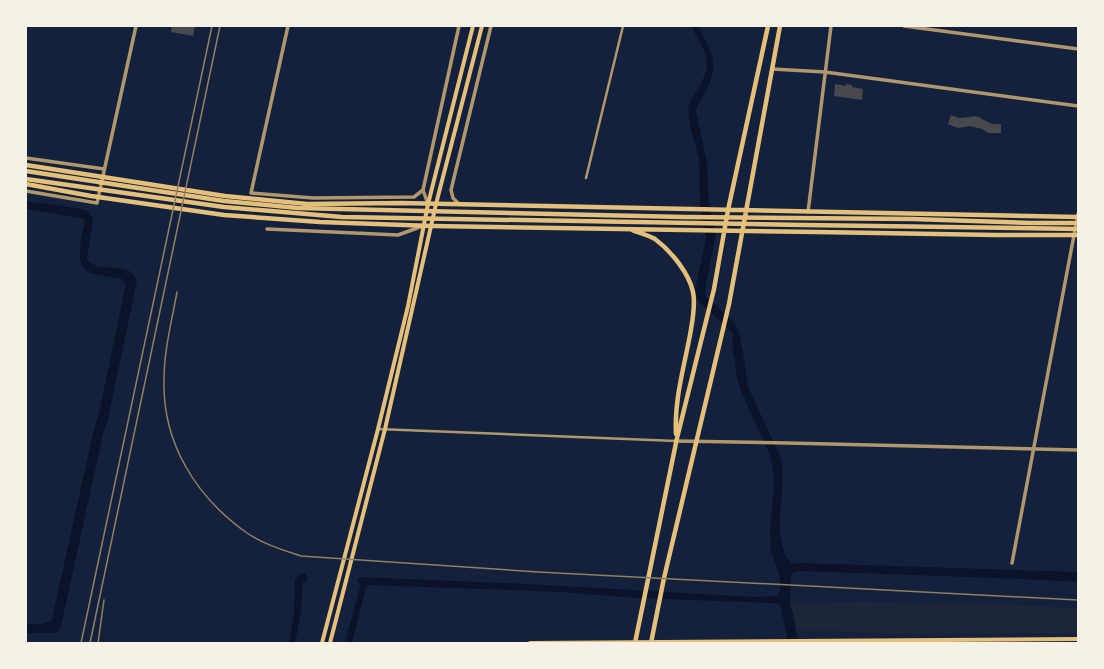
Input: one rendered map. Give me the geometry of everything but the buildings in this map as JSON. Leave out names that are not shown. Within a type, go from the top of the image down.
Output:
[{"type":"main road","points":[[322,643],[378,429],[408,306],[428,204],[473,26]]},
{"type":"main road","points":[[330,643],[385,429],[436,204],[482,26]]},
{"type":"main road","points":[[635,642],[676,440],[714,289],[728,210],[768,26]]},
{"type":"main road","points":[[651,642],[662,588],[721,338],[780,26]]},
{"type":"main road","points":[[26,165],[225,196],[307,204],[401,203],[1078,218]]},
{"type":"main road","points":[[26,170],[224,201],[306,208],[684,217],[913,219],[1031,223],[1078,218]]},
{"type":"main road","points":[[26,179],[224,207],[342,217],[1078,229]]},
{"type":"main road","points":[[26,184],[91,196],[224,215],[320,222],[432,226],[989,235],[1076,235]]},
{"type":"main road","points":[[629,228],[654,239],[676,258],[688,278],[694,293],[693,316],[678,400],[676,440]]},
{"type":"main road","points":[[530,643],[1078,639]]},
{"type":"street","points":[[26,191],[96,203],[136,26]]},
{"type":"street","points":[[288,26],[251,193],[320,198],[414,196],[423,190]]},
{"type":"street","points":[[428,204],[423,190],[460,26]]},
{"type":"street","points":[[460,205],[453,198],[451,190],[491,26]]},
{"type":"street","points":[[586,178],[623,26]]},
{"type":"street","points":[[808,212],[831,26]]},
{"type":"street","points":[[904,26],[1078,48]]},
{"type":"street","points":[[772,69],[825,72],[1078,106]]},
{"type":"street","points":[[26,158],[104,169]]},
{"type":"street","points":[[1012,563],[1076,235],[1078,218]]},
{"type":"street","points":[[267,228],[398,235],[424,225]]},
{"type":"street","points":[[378,429],[696,441],[1078,450]]},
{"type":"shaded area","points":[[691,26],[698,26],[710,50],[713,63],[711,79],[696,111],[707,162],[709,205],[716,234],[705,296],[734,322],[739,331],[748,387],[780,456],[782,463],[783,483],[780,512],[780,535],[785,555],[792,564],[1078,572],[1078,582],[799,571],[793,573],[791,577],[790,606],[798,643],[788,643],[781,607],[779,604],[636,598],[560,592],[369,585],[366,588],[352,643],[345,643],[360,587],[360,584],[357,582],[359,577],[529,584],[755,597],[777,596],[780,582],[770,550],[770,526],[774,485],[772,464],[765,442],[740,388],[733,351],[732,332],[700,303],[695,290],[706,238],[700,206],[699,158],[690,126],[688,107],[700,86],[707,70],[707,65],[705,52]]},
{"type":"shaded area","points":[[26,201],[88,211],[93,220],[87,258],[90,263],[101,267],[127,270],[132,273],[137,281],[108,419],[103,434],[61,626],[58,631],[54,633],[26,633],[26,624],[44,624],[52,619],[94,429],[99,413],[126,284],[122,279],[89,273],[84,268],[81,262],[80,249],[85,221],[84,219],[26,209]]},
{"type":"shaded area","points":[[305,573],[307,580],[303,584],[301,611],[295,643],[289,643],[294,613],[295,580],[300,574]]},
{"type":"shaded area","points":[[863,602],[995,604],[1078,608],[1078,633],[890,634],[839,631],[800,631],[797,629],[791,603]]},
{"type":"railway","points":[[81,643],[212,26]]},
{"type":"railway","points":[[90,643],[220,26]]},
{"type":"railway","points":[[177,292],[164,368],[165,403],[169,425],[176,446],[198,485],[212,503],[229,519],[247,533],[266,544],[301,556],[538,572],[1078,600]]},
{"type":"railway","points":[[98,643],[104,600]]}]
